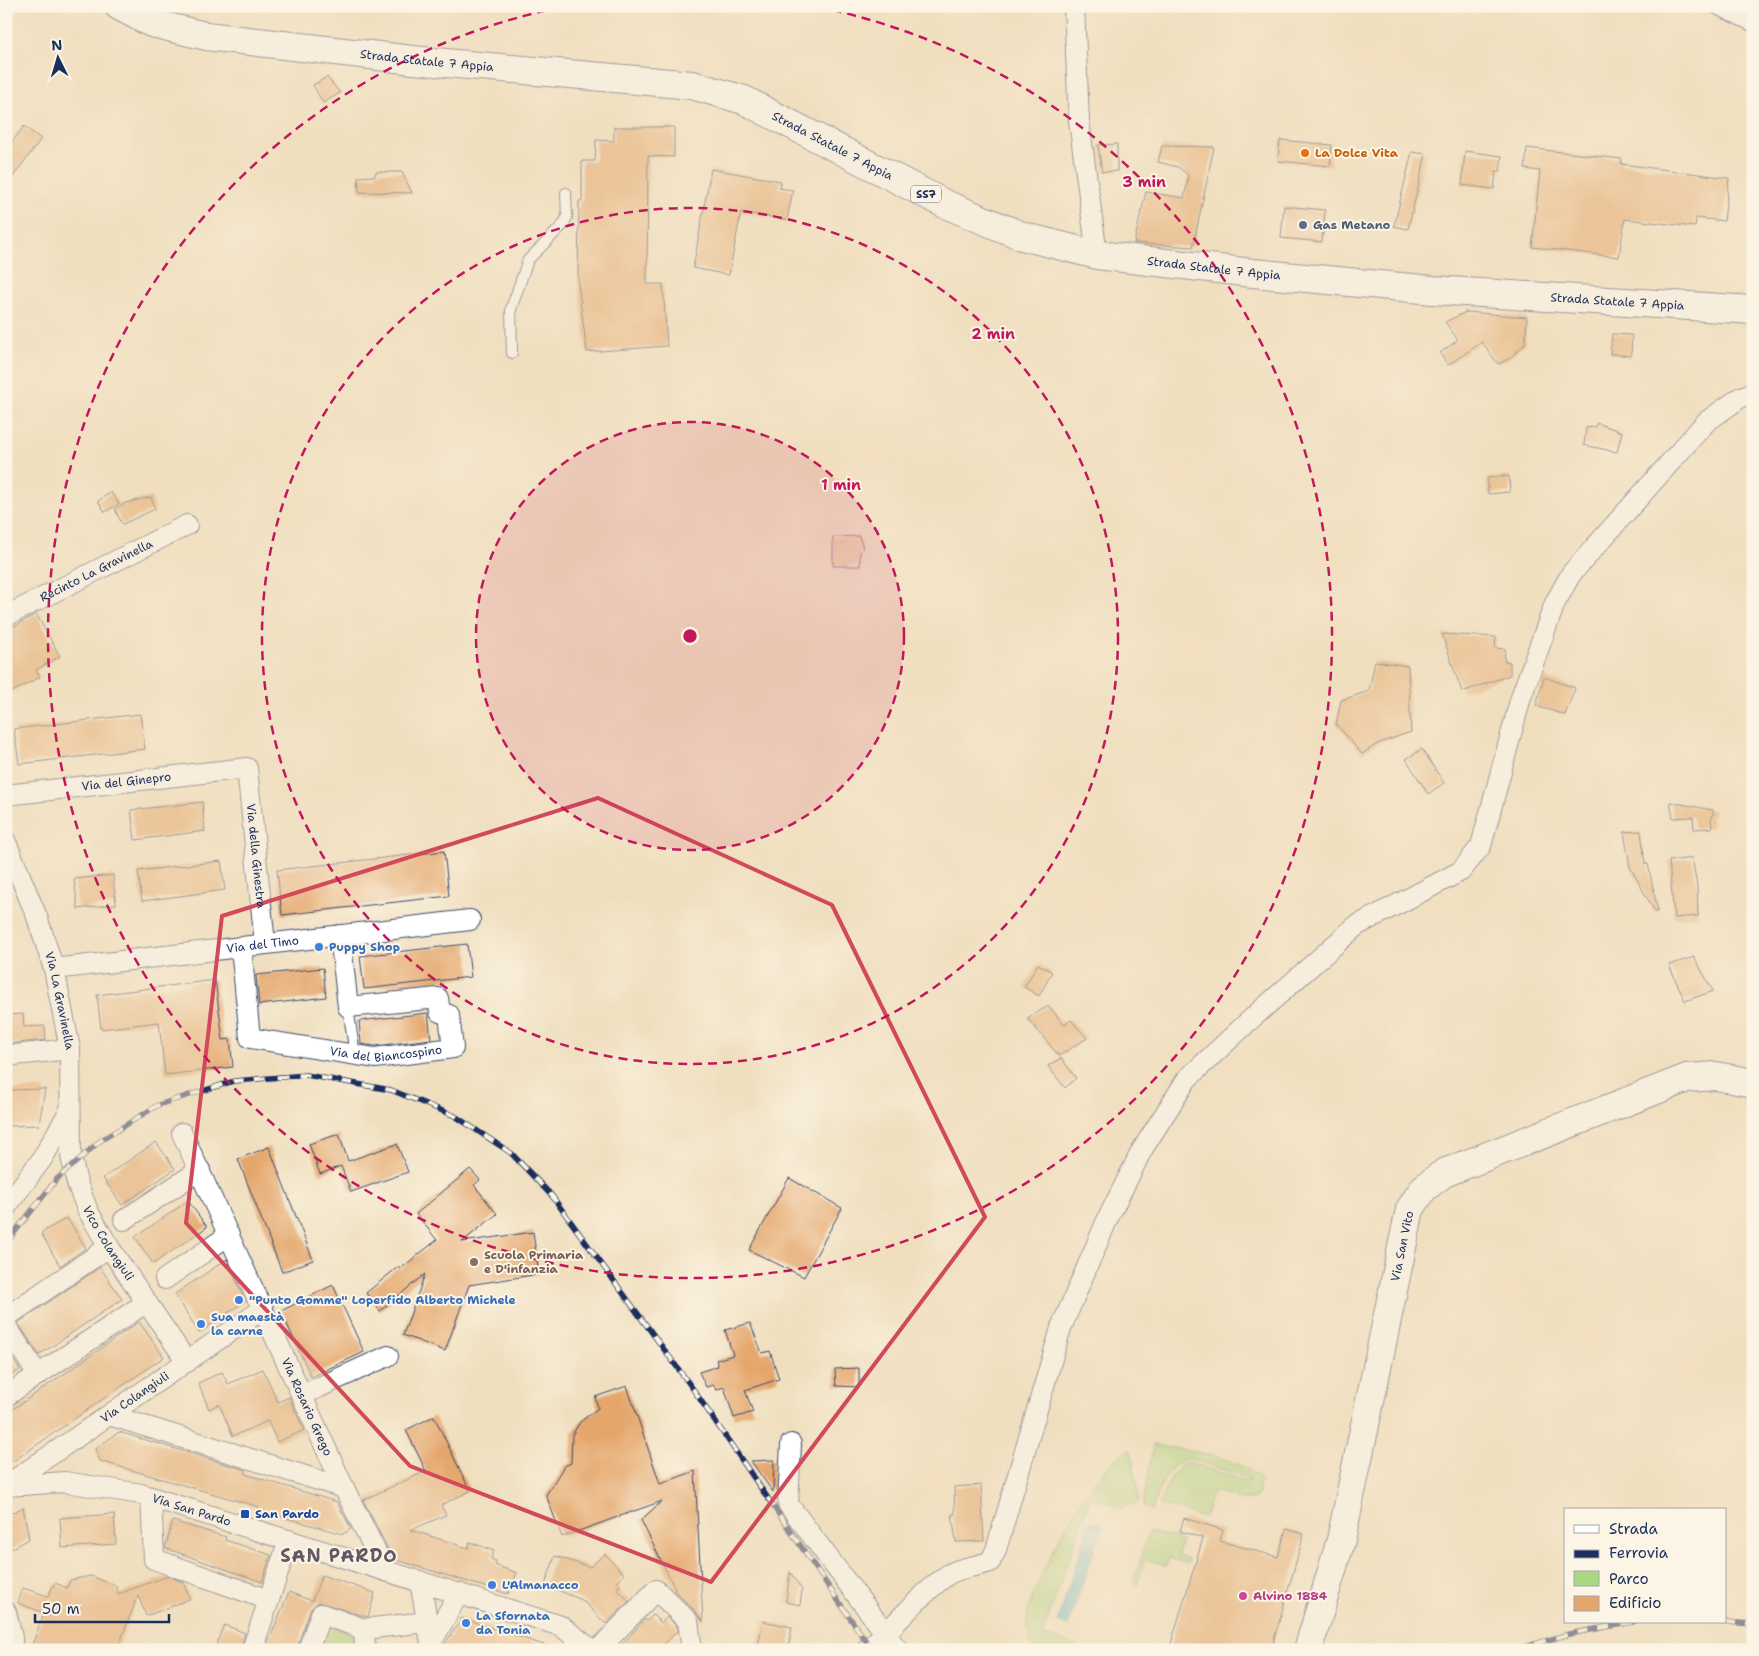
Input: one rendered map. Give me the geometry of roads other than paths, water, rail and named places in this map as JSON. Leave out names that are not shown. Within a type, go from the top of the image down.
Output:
[{"type":"main road","name":"Strada Statale 7 Appia","points":[[119,6],[151,23],[206,36],[413,60],[606,75],[692,85],[744,100],[878,171],[979,218],[1022,236],[1097,255],[1253,273],[1433,290],[1753,310]]},
{"type":"main road","name":"Via San Vito","points":[[1308,1650],[1341,1540],[1410,1209],[1424,1188],[1444,1173],[1687,1078],[1716,1076],[1753,1082]]},
{"type":"street","points":[[1074,6],[1078,120],[1097,255]]},
{"type":"street","points":[[1721,6],[1753,21]]},
{"type":"street","points":[[866,1650],[893,1642],[915,1603],[950,1573],[974,1568],[990,1562],[996,1550],[1061,1328],[1108,1218],[1142,1150],[1187,1079],[1356,926],[1461,871],[1481,846],[1521,697],[1555,604],[1571,574],[1706,422],[1741,397],[1753,393]]},
{"type":"street","name":"Recinto La Gravinella","points":[[6,616],[187,525]]},
{"type":"street","name":"Via del Ginepro","points":[[6,795],[247,768]]},
{"type":"street","name":"Via della Ginestra","points":[[247,768],[265,944]]},
{"type":"street","name":"Via La Gravinella","points":[[6,842],[37,917],[54,969],[70,1049],[70,1110],[42,1159],[6,1207]]},
{"type":"street","name":"Via del Timo","points":[[54,969],[470,920]]},
{"type":"street","points":[[340,935],[348,1007]]},
{"type":"street","name":"Via del Biancospino","points":[[241,947],[250,1038],[375,1058],[453,1048],[449,1015],[440,1012],[438,998],[348,1007]]},
{"type":"street","points":[[6,1056],[70,1049]]},
{"type":"street","name":"Vico Colangiuli","points":[[70,1110],[71,1156],[77,1183],[88,1211],[109,1247],[187,1362]]},
{"type":"street","name":"Via Rosario Grego","points":[[182,1133],[344,1488],[384,1570]]},
{"type":"street","points":[[124,1220],[200,1170]]},
{"type":"street","points":[[165,1279],[229,1236]]},
{"type":"street","points":[[6,1317],[109,1247]]},
{"type":"street","points":[[6,1396],[147,1302]]},
{"type":"street","name":"Via Colangiuli","points":[[7,1486],[263,1309]]},
{"type":"street","points":[[6,1326],[38,1375]]},
{"type":"street","points":[[302,1396],[388,1356]]},
{"type":"street","points":[[109,1415],[344,1488]]},
{"type":"street","points":[[791,1444],[788,1504],[893,1642]]},
{"type":"street","name":"Via San Pardo","points":[[7,1486],[65,1482],[151,1497],[562,1626],[592,1650]]},
{"type":"street","points":[[151,1497],[154,1559],[269,1600]]},
{"type":"street","points":[[252,1650],[289,1540]]},
{"type":"street","points":[[420,1581],[431,1646]]},
{"type":"street","points":[[598,1650],[656,1590],[688,1621],[692,1650]]},
{"type":"street","points":[[431,1646],[459,1593]]},
{"type":"street","points":[[6,1612],[12,1637],[12,1650]]},
{"type":"street","points":[[308,1650],[321,1614],[364,1629],[428,1622]]},
{"type":"street","points":[[364,1629],[365,1650]]},
{"type":"lane","points":[[512,352],[511,309],[528,260],[564,224],[568,216],[566,193]]},
{"type":"lane","points":[[348,1007],[355,1055]]},
{"type":"water","points":[[1090,1521],[1103,1525],[1068,1626],[1057,1622]]},
{"type":"railway","points":[[6,1243],[57,1179],[100,1141],[158,1105],[234,1081],[306,1075],[391,1090],[455,1116],[511,1153],[552,1196],[693,1389],[872,1650]]},
{"type":"railway","points":[[1726,1622],[1753,1624]]},
{"type":"railway","points":[[1514,1650],[1569,1634],[1622,1624]]},
{"type":"place","name":"La Dolce Vita","points":[[1305,153]]},
{"type":"place","name":"Gas Metano","points":[[1303,225]]},
{"type":"place","name":"Puppy Shop","points":[[319,947]]},
{"type":"place","name":"Scuola Primaria e D'infanzia","points":[[474,1262]]},
{"type":"place","name":"\"Punto Gomme\" Loperfido Alberto Michele","points":[[239,1300]]},
{"type":"place","name":"Sua maestà la carne","points":[[201,1324]]},
{"type":"place","name":"San Pardo","points":[[245,1514]]},
{"type":"place","name":"L'Almanacco","points":[[492,1585]]},
{"type":"place","name":"Alvino 1884","points":[[1243,1596]]},
{"type":"place","name":"La Sfornata da Tonia","points":[[466,1623]]},
{"type":"district","name":"SAN PARDO","points":[[339,1556]]}]
